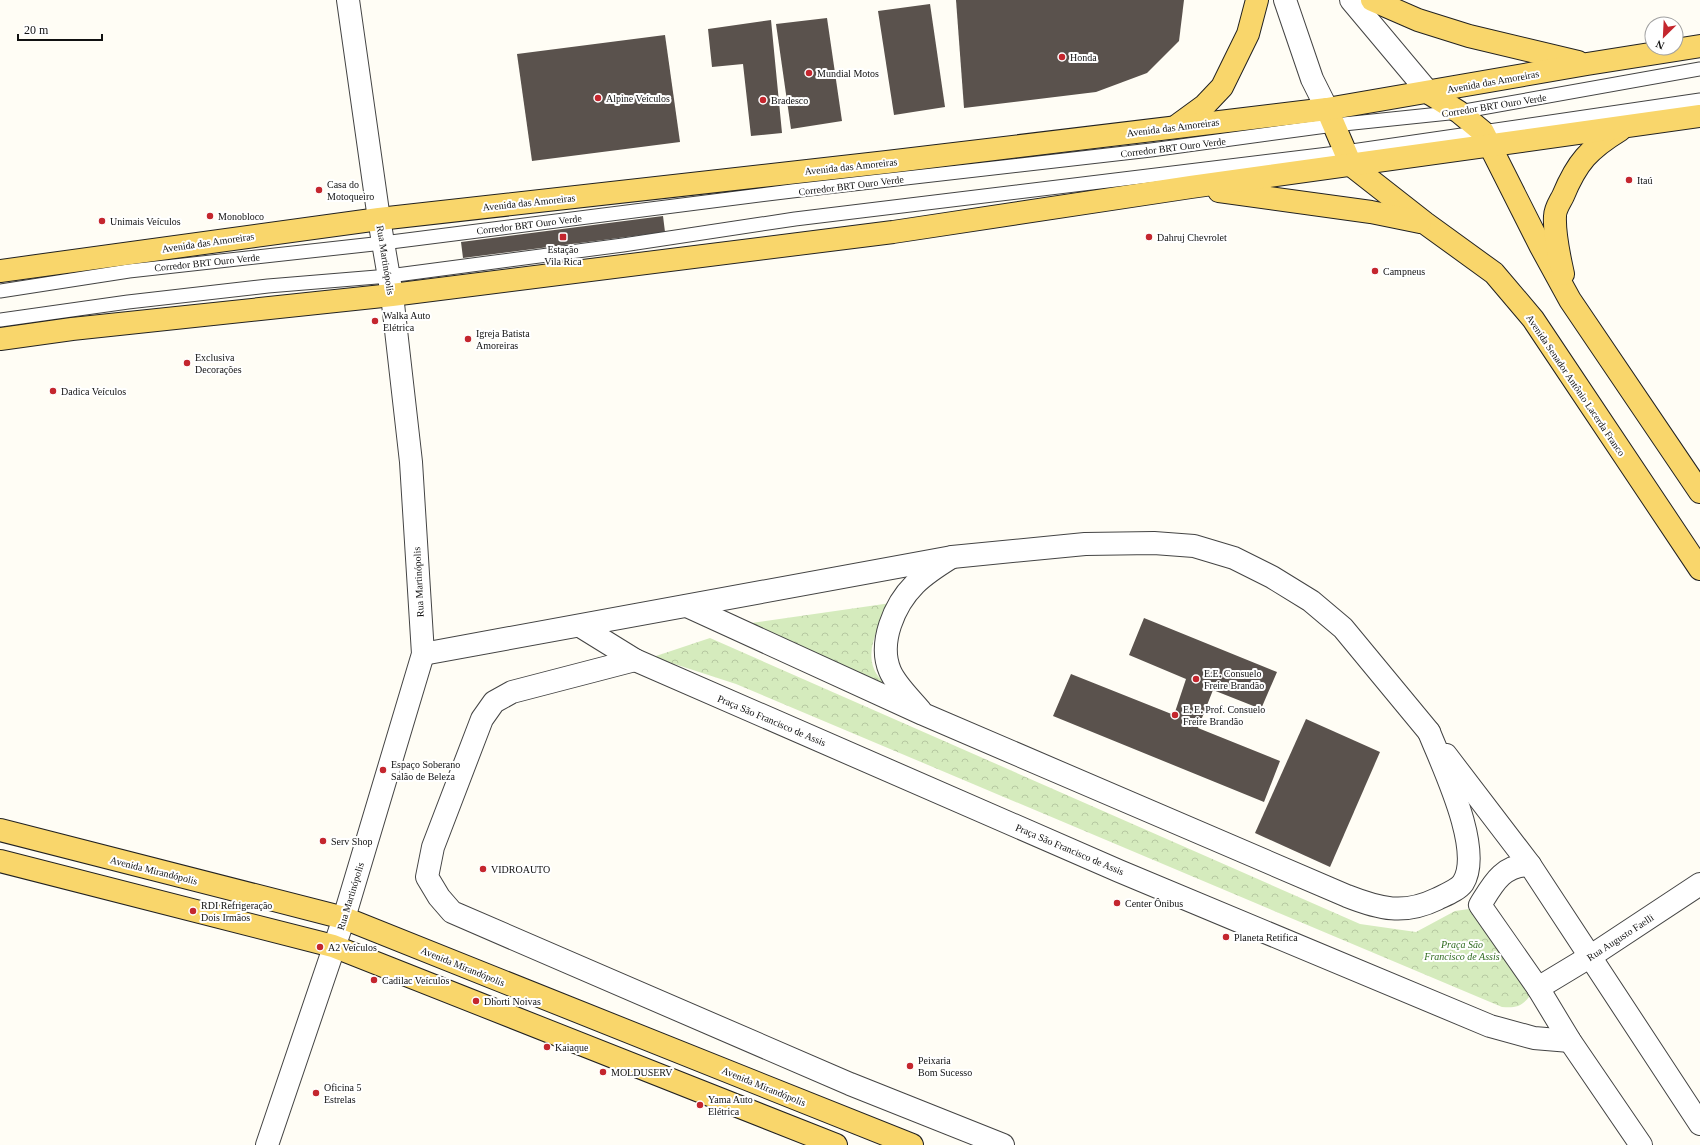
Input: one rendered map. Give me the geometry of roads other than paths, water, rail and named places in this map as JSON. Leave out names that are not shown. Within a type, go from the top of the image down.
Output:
[{"type":"main road","points":[[1175,126],[1204,106],[1222,87],[1248,34],[1257,0]]},
{"type":"main road","points":[[1372,0],[1418,20],[1469,36],[1587,64]]},
{"type":"main road","name":"Avenida das Amoreiras","points":[[0,271],[379,219],[887,162],[1175,126],[1330,117],[1429,93],[1587,64],[1700,46]]},
{"type":"main road","points":[[1429,93],[1459,112],[1486,138],[1541,247],[1570,300],[1700,492]]},
{"type":"main road","points":[[0,339],[390,286],[893,232],[1191,187],[1348,159],[1486,138],[1628,126],[1700,116]]},
{"type":"main road","points":[[1330,117],[1348,159]]},
{"type":"main road","points":[[1570,300],[1557,247],[1555,214],[1570,179],[1586,156],[1597,144],[1628,126]]},
{"type":"main road","name":"Avenida Senador Antônio Lacerda Franco","points":[[1348,159],[1425,223],[1494,273],[1533,319],[1700,569]]},
{"type":"main road","points":[[1191,187],[1372,212],[1425,223]]},
{"type":"main road","name":"Avenida Mirandópolis","points":[[0,830],[344,918],[912,1145]]},
{"type":"main road","points":[[0,861],[333,946],[836,1145]]},
{"type":"street","name":"Rua Martinópolis","points":[[267,1145],[333,946],[344,918],[422,654],[412,462],[390,286],[348,0]]},
{"type":"street","points":[[1285,0],[1312,79],[1330,117]]},
{"type":"street","points":[[1352,0],[1429,93]]},
{"type":"street","points":[[422,654],[952,557],[1085,544],[1154,543],[1194,546],[1234,558],[1272,577],[1311,601],[1343,628],[1429,732],[1530,865],[1700,1124]]},
{"type":"street","points":[[923,714],[895,680],[890,670],[885,649],[892,623],[906,596],[925,575],[952,557]]},
{"type":"street","points":[[687,606],[923,714],[1370,905],[1386,909],[1418,907],[1450,893],[1462,884],[1469,865],[1467,837],[1456,798],[1429,732]]},
{"type":"street","name":"Praça São Francisco de Assis","points":[[580,626],[635,660],[1119,871],[1490,1026],[1534,1038],[1570,1040]]},
{"type":"street","points":[[635,660],[512,692],[494,702],[482,719],[433,847],[427,877],[439,897],[452,912],[850,1084],[1003,1145]]},
{"type":"street","points":[[1480,905],[1489,890],[1505,872],[1518,865],[1530,865]]},
{"type":"street","points":[[1462,884],[1480,905],[1538,988],[1570,1040],[1641,1145]]},
{"type":"street","name":"Rua Augusto Faelli","points":[[1538,988],[1591,956],[1700,884]]},
{"type":"lane","name":"Corredor BRT Ouro Verde","points":[[0,291],[128,271],[383,243],[792,191],[1151,150],[1330,117],[1459,112],[1700,69]]},
{"type":"lane","points":[[1486,138],[1700,100]]},
{"type":"lane","points":[[0,320],[128,302],[268,286],[390,286],[623,246],[795,220],[1348,159]]},
{"type":"place","name":"Honda","points":[[1062,57]]},
{"type":"place","name":"Mundial Motos","points":[[809,73]]},
{"type":"place","name":"Alpine Veículos","points":[[598,98]]},
{"type":"place","name":"Bradesco","points":[[763,100]]},
{"type":"place","name":"Itaú","points":[[1629,180]]},
{"type":"place","name":"Casa do Motoqueiro","points":[[319,190]]},
{"type":"place","name":"Monobloco","points":[[210,216]]},
{"type":"place","name":"Unimais Veículos","points":[[102,221]]},
{"type":"place","name":"Estação Vila Rica","points":[[563,237]]},
{"type":"place","name":"Dahruj Chevrolet","points":[[1149,237]]},
{"type":"place","name":"Campneus","points":[[1375,271]]},
{"type":"place","name":"Walka Auto Elétrica","points":[[375,321]]},
{"type":"place","name":"Igreja Batista Amoreiras","points":[[468,339]]},
{"type":"place","name":"Exclusiva Decorações","points":[[187,363]]},
{"type":"place","name":"Dadica Veículos","points":[[53,391]]},
{"type":"place","name":"E.E. Consuelo Freire Brandão","points":[[1196,679]]},
{"type":"place","name":"E. E. Prof. Consuelo Freire Brandão","points":[[1175,715]]},
{"type":"place","name":"Espaço Soberano Salão de Beleza","points":[[383,770]]},
{"type":"place","name":"Serv Shop","points":[[323,841]]},
{"type":"place","name":"VIDROAUTO","points":[[483,869]]},
{"type":"place","name":"Center Ônibus","points":[[1117,903]]},
{"type":"place","name":"RDI Refrigeração Dois Irmãos","points":[[193,911]]},
{"type":"place","name":"Planeta Retifica","points":[[1226,937]]},
{"type":"place","name":"A2 Veículos","points":[[320,947]]},
{"type":"place","name":"Cadilac Veículos","points":[[374,980]]},
{"type":"place","name":"Dhorti Noivas","points":[[476,1001]]},
{"type":"place","name":"Kaiaque","points":[[547,1047]]},
{"type":"place","name":"Peixaria Bom Sucesso","points":[[910,1066]]},
{"type":"place","name":"MOLDUSERV","points":[[603,1072]]},
{"type":"place","name":"Oficina 5 Estrelas","points":[[316,1093]]},
{"type":"place","name":"Yama Auto Elétrica","points":[[700,1105]]}]
